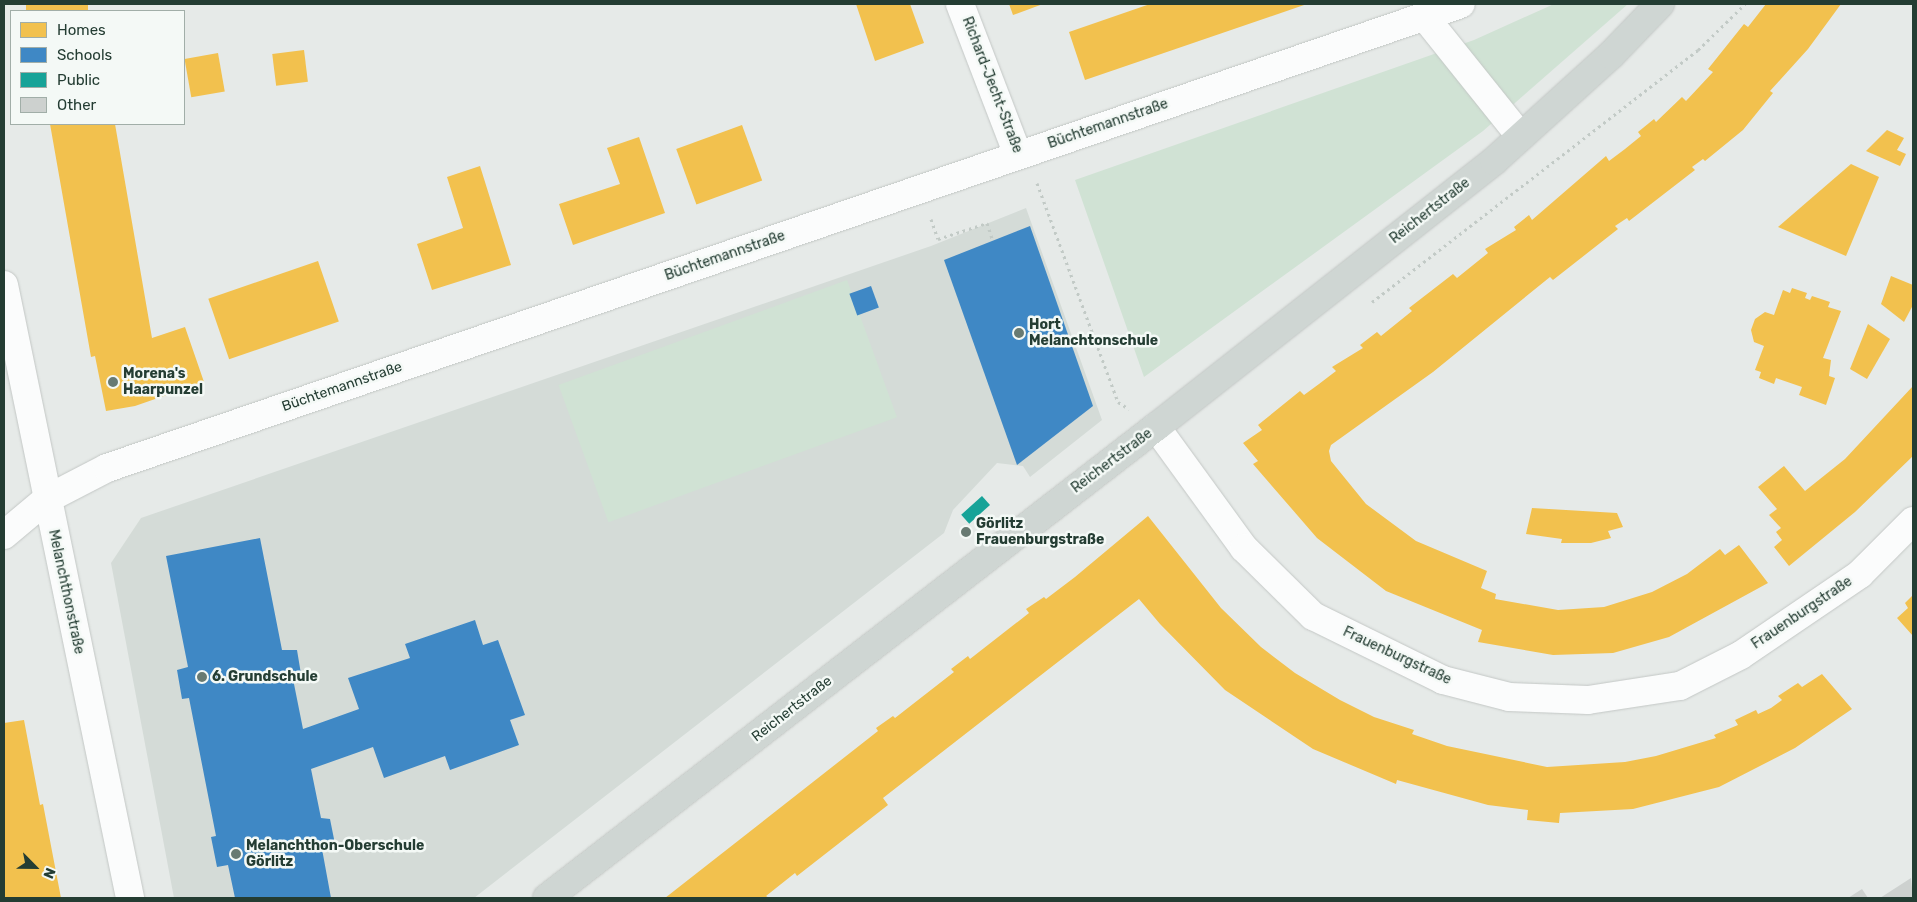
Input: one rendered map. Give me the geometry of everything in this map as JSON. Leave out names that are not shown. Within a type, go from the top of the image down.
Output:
[{"type":"main road","name":"Reichertstraße","points":[[547,898],[1156,427],[1486,167],[1611,55],[1660,4]]},
{"type":"street","name":"Richard-Jecht-Straße","points":[[960,4],[1018,155]]},
{"type":"street","name":"Büchtemannstraße","points":[[4,534],[48,499],[107,468],[1461,4]]},
{"type":"street","points":[[1424,16],[1520,136]]},
{"type":"street","name":"Melanchthonstraße","points":[[4,285],[130,898]]},
{"type":"street","name":"Frauenburgstraße","points":[[1156,427],[1244,548],[1313,616],[1443,680],[1509,697],[1588,700],[1680,686],[1741,654],[1860,574],[1913,521]]},
{"type":"path","points":[[1365,308],[1698,50],[1745,4]]},
{"type":"path","name":"Richard-Jecht-Straße","points":[[1018,155],[1038,185],[1118,402],[1156,427]]},
{"type":"path","points":[[922,188],[938,239],[987,223],[993,241]]},
{"type":"shaded area","points":[[1026,208],[1102,420],[1030,477],[1023,466],[997,463],[953,510],[944,533],[474,898],[174,898],[111,563],[141,518],[931,246]]},
{"type":"green space","points":[[1554,4],[1628,4],[1483,131],[1144,377],[1075,180],[1474,40]]},
{"type":"green space","points":[[847,280],[897,417],[608,522],[559,385]]},
{"type":"building: Homes","points":[[26,4],[88,4],[88,10],[26,10]]},
{"type":"building: Homes","points":[[856,4],[910,4],[924,43],[875,61]]},
{"type":"building: Homes","points":[[1009,4],[1043,4],[1013,15]]},
{"type":"building: Homes","points":[[1150,4],[1307,4],[1085,80],[1069,32]]},
{"type":"building: Homes","points":[[1766,4],[1841,4],[1808,49],[1770,91],[1773,93],[1743,130],[1705,161],[1703,159],[1692,167],[1695,170],[1629,221],[1627,218],[1615,226],[1618,229],[1553,280],[1550,277],[1433,372],[1331,445],[1329,451],[1331,461],[1366,504],[1416,541],[1487,571],[1481,588],[1496,594],[1495,599],[1558,610],[1604,607],[1652,592],[1687,574],[1720,549],[1725,555],[1739,545],[1768,583],[1669,637],[1613,653],[1553,655],[1478,642],[1482,630],[1386,591],[1317,538],[1253,464],[1258,461],[1243,443],[1262,430],[1258,425],[1300,391],[1304,395],[1319,384],[1336,371],[1332,367],[1363,348],[1360,345],[1377,332],[1381,336],[1412,311],[1409,308],[1453,274],[1457,278],[1488,253],[1485,249],[1516,230],[1514,227],[1529,215],[1532,220],[1606,156],[1609,161],[1625,149],[1641,136],[1638,132],[1654,119],[1656,122],[1682,97],[1686,101],[1713,72],[1708,69],[1744,24],[1748,27]]},
{"type":"building: Homes","points":[[304,50],[308,82],[276,86],[272,54]]},
{"type":"building: Homes","points":[[218,53],[225,91],[191,97],[185,59]]},
{"type":"building: Homes","points":[[50,125],[115,125],[152,338],[185,327],[204,382],[135,406],[106,411],[95,356],[91,357]]},
{"type":"building: Homes","points":[[742,125],[762,180],[696,204],[676,149]]},
{"type":"building: Homes","points":[[1887,130],[1904,138],[1897,150],[1906,154],[1900,166],[1866,151]]},
{"type":"building: Homes","points":[[639,137],[665,213],[573,245],[559,204],[620,184],[607,148]]},
{"type":"building: Homes","points":[[1851,164],[1879,177],[1846,256],[1778,227]]},
{"type":"building: Homes","points":[[480,166],[511,265],[432,290],[417,244],[463,228],[447,177]]},
{"type":"building: Homes","points":[[318,261],[339,322],[229,359],[208,299]]},
{"type":"building: Homes","points":[[1891,276],[1913,285],[1913,305],[1904,322],[1881,304]]},
{"type":"building: Homes","points":[[1792,288],[1807,293],[1805,298],[1810,300],[1812,296],[1830,302],[1828,307],[1841,311],[1823,358],[1831,360],[1829,376],[1835,378],[1826,405],[1799,395],[1802,387],[1776,378],[1774,384],[1759,378],[1761,372],[1755,370],[1764,346],[1754,342],[1751,330],[1755,319],[1765,312],[1774,315],[1783,290],[1790,293]]},
{"type":"building: Homes","points":[[1868,324],[1890,339],[1867,379],[1850,369]]},
{"type":"building: Homes","points":[[1913,386],[1913,456],[1855,512],[1789,566],[1774,547],[1782,540],[1776,532],[1781,528],[1769,515],[1777,509],[1758,487],[1784,466],[1805,491],[1845,459]]},
{"type":"building: Homes","points":[[1532,508],[1617,513],[1623,527],[1608,531],[1611,538],[1591,543],[1561,543],[1562,539],[1526,534]]},
{"type":"building: Homes","points":[[1148,516],[1221,608],[1261,647],[1295,673],[1340,700],[1374,717],[1414,730],[1412,734],[1447,746],[1547,767],[1625,762],[1656,756],[1716,738],[1714,735],[1738,725],[1735,720],[1756,710],[1758,714],[1771,708],[1782,700],[1778,696],[1798,683],[1802,687],[1822,674],[1852,709],[1795,748],[1719,787],[1633,809],[1560,813],[1559,823],[1527,820],[1528,810],[1488,805],[1397,780],[1396,784],[1313,749],[1225,690],[1160,624],[1139,599],[883,798],[888,805],[797,876],[795,873],[766,896],[769,898],[665,898],[878,731],[876,728],[893,716],[895,718],[954,672],[951,669],[968,656],[970,659],[1029,613],[1026,609],[1044,597],[1046,599],[1075,577]]},
{"type":"building: Homes","points":[[1913,595],[1913,636],[1897,618],[1908,608],[1905,603]]},
{"type":"building: Homes","points":[[24,720],[40,805],[43,804],[61,898],[4,898],[4,723]]},
{"type":"building: Schools","name":"Hort Melanchtonschule","points":[[1030,226],[1093,406],[1017,465],[944,260]]},
{"type":"building: Schools","points":[[871,286],[879,308],[857,315],[849,294]]},
{"type":"building: Schools","points":[[260,538],[282,650],[297,650],[301,674],[293,679],[303,729],[359,709],[348,678],[410,658],[405,644],[475,620],[483,645],[498,640],[525,715],[510,720],[519,745],[450,770],[445,756],[384,778],[373,747],[311,769],[321,818],[330,819],[335,844],[322,849],[331,898],[235,898],[228,865],[217,867],[211,837],[216,836],[189,698],[182,699],[177,670],[188,667],[166,556]]},
{"type":"building: Public","points":[[982,496],[990,505],[969,524],[961,515]]},
{"type":"building: Other","points":[[1911,878],[1913,898],[1880,898]]},
{"type":"building: Other","points":[[1862,889],[1868,898],[1848,898]]},
{"type":"place","name":"Hort Melanchtonschule","points":[[1019,333]]},
{"type":"place","name":"Morena's Haarpunzel","points":[[113,382]]},
{"type":"place","name":"Görlitz Frauenburgstraße","points":[[966,532]]},
{"type":"place","name":"6. Grundschule","points":[[202,677]]},
{"type":"place","name":"Melanchthon-Oberschule Görlitz","points":[[236,854]]}]
